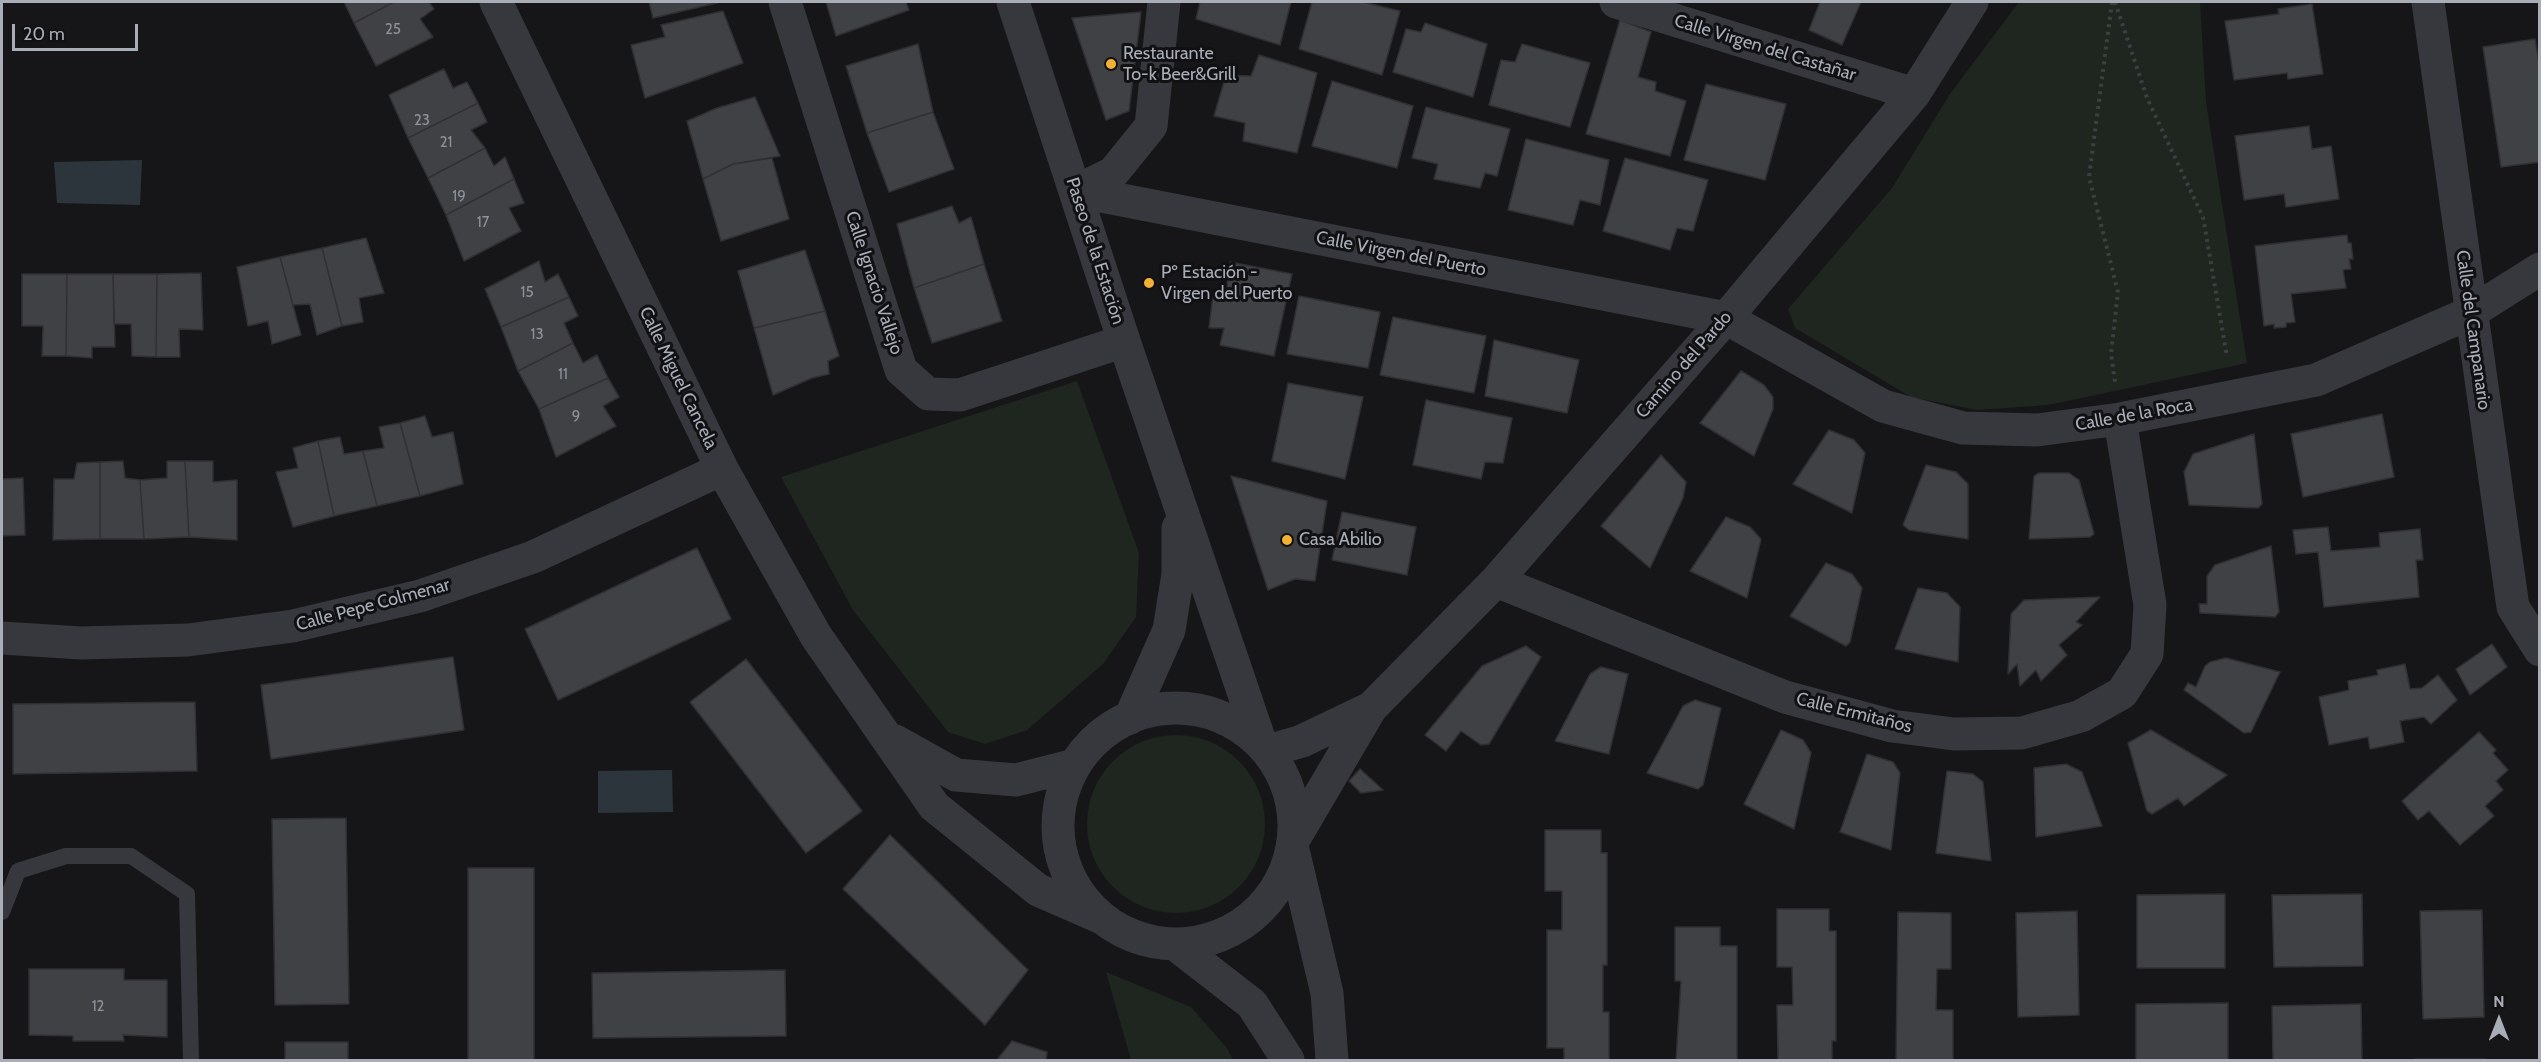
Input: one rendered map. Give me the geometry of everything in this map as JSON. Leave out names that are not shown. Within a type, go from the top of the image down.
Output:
[{"type":"street","name":"Calle Miguel Cancela","points":[[496,2],[722,469],[816,636],[934,806],[1038,890],[1100,917]]},
{"type":"street","name":"Calle Ignacio Vallejo","points":[[784,2],[901,370],[928,394],[960,395],[1124,341]]},
{"type":"street","name":"Paseo de la Estación","points":[[1013,2],[1124,341],[1265,747]]},
{"type":"street","points":[[1076,191],[1113,173],[1151,126],[1164,2]]},
{"type":"street","name":"Calle Virgen del Castañar","points":[[1616,2],[1914,94]]},
{"type":"street","name":"Camino del Pardo","points":[[1176,945],[1223,935],[1249,920],[1270,898],[1294,845],[1371,708],[1496,581],[1726,318],[1914,94],[1972,2]]},
{"type":"street","name":"Calle del Campanario","points":[[2428,2],[2513,608],[2540,650]]},
{"type":"street","name":"Calle Virgen del Puerto","points":[[1076,191],[1726,318]]},
{"type":"street","name":"Calle de la Roca","points":[[1726,318],[1883,406],[1963,428],[2037,430],[2120,419],[2316,380],[2470,313],[2540,269]]},
{"type":"street","name":"Calle Ermitaños","points":[[1496,581],[1785,697],[1892,726],[1954,734],[2022,733],[2080,716],[2122,693],[2147,654],[2150,605],[2120,419]]},
{"type":"street","name":"Calle Pepe Colmenar","points":[[2,638],[81,643],[188,640],[305,624],[420,596],[533,557],[722,469]]},
{"type":"street","name":"Paseo de la Estación","points":[[1130,718],[1169,630],[1178,574],[1178,500]]},
{"type":"street","name":"Camino del Pardo","points":[[1265,747],[1302,741],[1371,708]]},
{"type":"street","points":[[1288,1060],[1252,1004],[1176,945],[1160,944],[1129,934],[1100,917],[1078,892],[1063,862],[1057,830],[1062,796],[1075,765],[1089,746],[1108,730],[1130,718],[1157,709],[1195,710],[1213,714],[1239,726],[1265,747],[1284,778],[1293,808],[1294,845],[1327,993],[1332,1060]]},
{"type":"street","name":"Calle Miguel Cancela","points":[[888,738],[956,776],[1016,780],[1075,765]]},
{"type":"lane","points":[[2,912],[18,871],[66,856],[131,856],[187,894],[191,1060]]},
{"type":"path","points":[[2114,2],[2147,98],[2203,217],[2234,397]]},
{"type":"path","points":[[2114,2],[2089,177],[2118,292],[2111,354],[2120,419]]},
{"type":"shaded area","points":[[2019,2],[2200,2],[2206,102],[2247,363],[2048,405],[1977,410],[1911,397],[1795,328],[1788,309],[1892,188],[1950,94]]},
{"type":"shaded area","points":[[142,160],[140,205],[57,203],[54,162]]},
{"type":"shaded area","points":[[1077,381],[1139,553],[1136,617],[1103,664],[1027,730],[985,744],[948,732],[853,610],[781,477]]},
{"type":"shaded area","points":[[1176,735],[1210,742],[1239,761],[1258,790],[1265,824],[1258,858],[1239,887],[1210,906],[1176,913],[1142,906],[1113,887],[1094,858],[1087,824],[1094,790],[1113,761],[1142,742]]},
{"type":"shaded area","points":[[672,770],[673,812],[598,813],[598,771]]},
{"type":"shaded area","points":[[1106,972],[1191,1007],[1227,1048],[1233,1060],[1131,1060]]},
{"type":"building","points":[[344,2],[394,2],[354,23]]},
{"type":"building","points":[[394,2],[429,2],[434,9],[420,19],[433,37],[376,66],[354,23]]},
{"type":"building","points":[[649,2],[721,2],[653,18]]},
{"type":"building","points":[[826,2],[906,2],[909,10],[836,36]]},
{"type":"building","points":[[1200,2],[1291,2],[1280,45],[1196,19]]},
{"type":"building","points":[[1312,2],[1363,2],[1400,11],[1382,75],[1299,49]]},
{"type":"building","points":[[1820,2],[1861,2],[1842,45],[1809,30]]},
{"type":"building","points":[[2312,4],[2323,74],[2288,79],[2287,73],[2234,80],[2225,21],[2279,14],[2278,9]]},
{"type":"building","points":[[723,11],[743,63],[645,98],[631,45],[665,37],[661,25]]},
{"type":"building","name":"Restaurante To-k Beer&Grill","points":[[1141,12],[1129,111],[1106,120],[1072,18]]},
{"type":"building","points":[[1620,20],[1651,32],[1638,77],[1656,82],[1655,91],[1686,101],[1670,156],[1586,134]]},
{"type":"building","points":[[1425,23],[1487,44],[1473,97],[1393,72],[1406,29],[1421,32]]},
{"type":"building","points":[[2535,39],[2540,70],[2540,162],[2501,167],[2483,47]]},
{"type":"building","points":[[918,44],[933,112],[867,133],[846,66]]},
{"type":"building","points":[[1522,44],[1590,63],[1570,127],[1489,105],[1501,60],[1515,62]]},
{"type":"building","points":[[1259,55],[1317,73],[1297,153],[1243,141],[1245,123],[1214,116],[1226,75],[1251,76]]},
{"type":"building","points":[[444,69],[453,88],[467,82],[478,103],[408,138],[389,95]]},
{"type":"building","points":[[1332,81],[1413,106],[1397,168],[1312,146]]},
{"type":"building","points":[[1706,84],[1786,104],[1765,180],[1684,160]]},
{"type":"building","points":[[755,97],[780,156],[733,164],[703,179],[687,121],[717,108]]},
{"type":"building","points":[[478,103],[487,122],[471,130],[485,148],[428,178],[408,138]]},
{"type":"building","points":[[1426,107],[1510,129],[1497,176],[1485,173],[1480,188],[1434,179],[1438,164],[1412,158]]},
{"type":"building","points":[[933,112],[954,169],[889,192],[867,133]]},
{"type":"building","points":[[2309,126],[2312,149],[2331,146],[2339,199],[2286,207],[2284,194],[2244,200],[2235,136]]},
{"type":"building","points":[[1526,139],[1609,160],[1600,205],[1580,200],[1573,225],[1508,210]]},
{"type":"building","points":[[485,148],[494,166],[505,157],[514,179],[446,215],[428,178]]},
{"type":"building","points":[[772,158],[789,219],[721,241],[703,179],[733,164]]},
{"type":"building","points":[[1625,158],[1708,180],[1693,231],[1677,228],[1670,250],[1603,231]]},
{"type":"building","points":[[514,179],[524,203],[509,208],[521,231],[464,261],[446,215]]},
{"type":"building","points":[[952,206],[959,223],[971,217],[984,264],[914,288],[897,224]]},
{"type":"building","points":[[2347,235],[2348,243],[2351,243],[2353,259],[2349,259],[2351,269],[2343,270],[2346,288],[2291,294],[2295,322],[2286,323],[2286,327],[2274,328],[2274,324],[2264,326],[2255,246]]},
{"type":"building","points":[[366,238],[384,293],[359,298],[363,322],[342,326],[322,248]]},
{"type":"building","points":[[322,248],[342,326],[317,335],[310,304],[293,305],[280,257]]},
{"type":"building","points":[[805,250],[825,311],[754,328],[738,271]]},
{"type":"building","points":[[280,257],[301,335],[272,344],[268,321],[248,326],[237,267]]},
{"type":"building","points":[[539,261],[545,282],[558,274],[569,297],[501,327],[485,289]]},
{"type":"building","points":[[1230,262],[1292,274],[1274,356],[1220,345],[1224,328],[1209,328],[1213,295],[1226,295]]},
{"type":"building","points":[[984,264],[1002,321],[932,343],[914,288]]},
{"type":"building","points":[[201,273],[203,330],[179,329],[180,357],[156,357],[157,274]]},
{"type":"building","points":[[22,274],[67,274],[66,356],[42,356],[43,326],[22,326]]},
{"type":"building","points":[[67,274],[113,274],[115,347],[92,347],[92,358],[66,356]]},
{"type":"building","points":[[113,274],[157,274],[156,357],[132,356],[131,324],[114,324]]},
{"type":"building","points":[[1299,296],[1380,312],[1368,368],[1287,354]]},
{"type":"building","points":[[569,297],[578,316],[564,323],[573,343],[518,371],[501,327]]},
{"type":"building","points":[[825,311],[839,356],[828,361],[829,374],[812,378],[773,395],[754,328]]},
{"type":"building","points":[[1393,317],[1486,336],[1474,393],[1380,375]]},
{"type":"building","points":[[1494,340],[1579,360],[1567,413],[1485,396]]},
{"type":"building","points":[[573,343],[583,363],[597,355],[608,378],[539,409],[518,371]]},
{"type":"building","points":[[1741,371],[1764,385],[1773,397],[1773,409],[1754,456],[1700,423]]},
{"type":"building","points":[[608,378],[619,397],[603,406],[616,426],[556,457],[539,409]]},
{"type":"building","points":[[1288,383],[1363,397],[1345,479],[1272,461]]},
{"type":"building","points":[[1426,400],[1512,418],[1503,463],[1485,462],[1481,479],[1413,465]]},
{"type":"building","points":[[2382,414],[2394,477],[2303,497],[2291,434]]},
{"type":"building","points":[[425,416],[432,437],[453,432],[463,484],[420,496],[400,423]]},
{"type":"building","points":[[400,423],[420,496],[377,506],[363,451],[384,448],[379,427]]},
{"type":"building","points":[[1829,430],[1854,440],[1865,453],[1852,513],[1793,484]]},
{"type":"building","points":[[2254,434],[2262,504],[2258,508],[2189,505],[2184,472],[2193,454]]},
{"type":"building","points":[[340,437],[344,454],[363,451],[377,506],[334,516],[318,441]]},
{"type":"building","points":[[318,441],[334,516],[293,527],[276,472],[298,468],[293,448]]},
{"type":"building","points":[[1661,455],[1686,482],[1683,498],[1650,568],[1601,526]]},
{"type":"building","points":[[123,461],[125,478],[140,480],[144,539],[100,539],[100,462]]},
{"type":"building","points":[[167,461],[185,461],[189,537],[144,539],[140,480],[167,478]]},
{"type":"building","points":[[185,461],[213,461],[213,482],[237,480],[237,540],[189,537]]},
{"type":"building","points":[[100,462],[100,539],[53,540],[54,479],[74,479],[77,463]]},
{"type":"building","points":[[1926,465],[1956,472],[1968,484],[1968,539],[1909,530],[1903,525]]},
{"type":"building","points":[[2039,473],[2069,473],[2079,480],[2094,534],[2090,537],[2029,539],[2034,476]]},
{"type":"building","name":"Casa Abilio","points":[[1231,476],[1327,501],[1315,581],[1295,579],[1268,590]]},
{"type":"building","points":[[23,478],[25,535],[2,536],[2,479]]},
{"type":"building","points":[[1342,512],[1416,527],[1407,575],[1332,560]]},
{"type":"building","points":[[1726,517],[1750,527],[1761,539],[1747,598],[1690,571]]},
{"type":"building","points":[[2328,527],[2331,551],[2380,547],[2379,533],[2420,529],[2423,560],[2416,560],[2419,597],[2324,607],[2318,552],[2296,554],[2293,530]]},
{"type":"building","points":[[2271,546],[2279,612],[2275,617],[2200,613],[2199,604],[2207,604],[2207,576],[2215,565]]},
{"type":"building","points":[[697,548],[731,619],[558,700],[525,629]]},
{"type":"building","points":[[1826,563],[1852,574],[1862,588],[1850,642],[1846,646],[1790,616]]},
{"type":"building","points":[[1918,588],[1947,593],[1960,607],[1958,662],[1895,649]]},
{"type":"building","points":[[2100,597],[2076,622],[2082,625],[2059,645],[2067,655],[2041,681],[2036,670],[2020,686],[2017,664],[2008,674],[2011,614],[2024,600]]},
{"type":"building","points":[[2492,644],[2507,667],[2470,695],[2456,669]]},
{"type":"building","points":[[1526,646],[1541,657],[1489,744],[1481,745],[1461,731],[1446,751],[1425,735],[1482,666]]},
{"type":"building","points":[[453,657],[464,730],[271,759],[261,685]]},
{"type":"building","points":[[2226,658],[2280,672],[2251,732],[2244,733],[2184,690],[2188,683],[2196,687],[2205,666],[2210,662]]},
{"type":"building","points":[[746,659],[862,811],[806,853],[690,702]]},
{"type":"building","points":[[2405,664],[2410,689],[2422,688],[2438,675],[2457,700],[2431,724],[2424,717],[2400,721],[2404,742],[2370,749],[2368,737],[2329,745],[2319,697],[2349,690],[2348,681],[2378,675],[2377,670]]},
{"type":"building","points":[[1601,667],[1628,674],[1609,754],[1555,741],[1590,674]]},
{"type":"building","points":[[1695,700],[1721,708],[1703,785],[1698,789],[1647,773],[1683,706]]},
{"type":"building","points":[[195,702],[197,771],[13,774],[13,704]]},
{"type":"building","points":[[1781,730],[1803,740],[1811,753],[1794,829],[1744,804]]},
{"type":"building","points":[[2151,730],[2227,775],[2184,806],[2178,798],[2152,814],[2147,811],[2128,743]]},
{"type":"building","points":[[2479,732],[2496,750],[2493,753],[2508,770],[2496,781],[2503,790],[2485,806],[2494,816],[2460,845],[2429,811],[2418,820],[2402,801]]},
{"type":"building","points":[[1867,754],[1893,762],[1900,773],[1891,850],[1840,832]]},
{"type":"building","points":[[2066,764],[2082,772],[2102,826],[2036,837],[2034,768]]},
{"type":"building","points":[[1360,769],[1383,790],[1361,793],[1349,781]]},
{"type":"building","points":[[1947,771],[1973,774],[1983,782],[1991,861],[1936,853]]},
{"type":"building","points":[[346,818],[349,1004],[275,1005],[272,819]]},
{"type":"building","points":[[1545,830],[1601,830],[1601,853],[1607,853],[1607,965],[1603,965],[1603,1012],[1609,1012],[1609,1060],[1564,1060],[1564,1048],[1547,1048],[1547,930],[1562,930],[1562,891],[1545,891]]},
{"type":"building","points":[[890,835],[1028,970],[985,1025],[843,889]]},
{"type":"building","points":[[468,868],[534,868],[534,1060],[468,1060]]},
{"type":"building","points":[[2225,894],[2225,968],[2137,968],[2137,895]]},
{"type":"building","points":[[2362,894],[2363,966],[2274,967],[2272,895]]},
{"type":"building","points":[[1777,909],[1829,909],[1829,931],[1836,931],[1836,1041],[1832,1041],[1832,1060],[1778,1060],[1777,1005],[1793,1005],[1792,967],[1777,967]]},
{"type":"building","points":[[2482,910],[2484,1017],[2423,1019],[2420,911]]},
{"type":"building","points":[[2077,911],[2079,1015],[2018,1017],[2016,913]]},
{"type":"building","points":[[1898,912],[1951,913],[1951,969],[1937,969],[1936,1010],[1953,1010],[1953,1060],[1896,1060]]},
{"type":"building","points":[[1675,927],[1720,927],[1720,946],[1737,946],[1737,1060],[1676,1060],[1681,981],[1675,981]]},
{"type":"building","points":[[29,969],[124,969],[124,980],[167,980],[167,1037],[123,1035],[124,1041],[73,1041],[73,1036],[29,1035]]},
{"type":"building","points":[[785,970],[786,1036],[593,1038],[592,973]]},
{"type":"building","points":[[2228,1003],[2228,1060],[2136,1060],[2136,1004]]},
{"type":"building","points":[[2361,1004],[2362,1060],[2273,1060],[2272,1006]]},
{"type":"building","points":[[1012,1041],[1047,1052],[1046,1060],[997,1060]]},
{"type":"building","points":[[285,1042],[348,1042],[348,1060],[285,1060]]},
{"type":"building","points":[[2485,1059],[2485,1060],[2415,1060]]},
{"type":"place","name":"Restaurante To-k Beer&Grill","points":[[1111,64]]},
{"type":"place","name":"Pº Estación - Virgen del Puerto","points":[[1149,283]]},
{"type":"place","name":"Casa Abilio","points":[[1287,540]]}]
